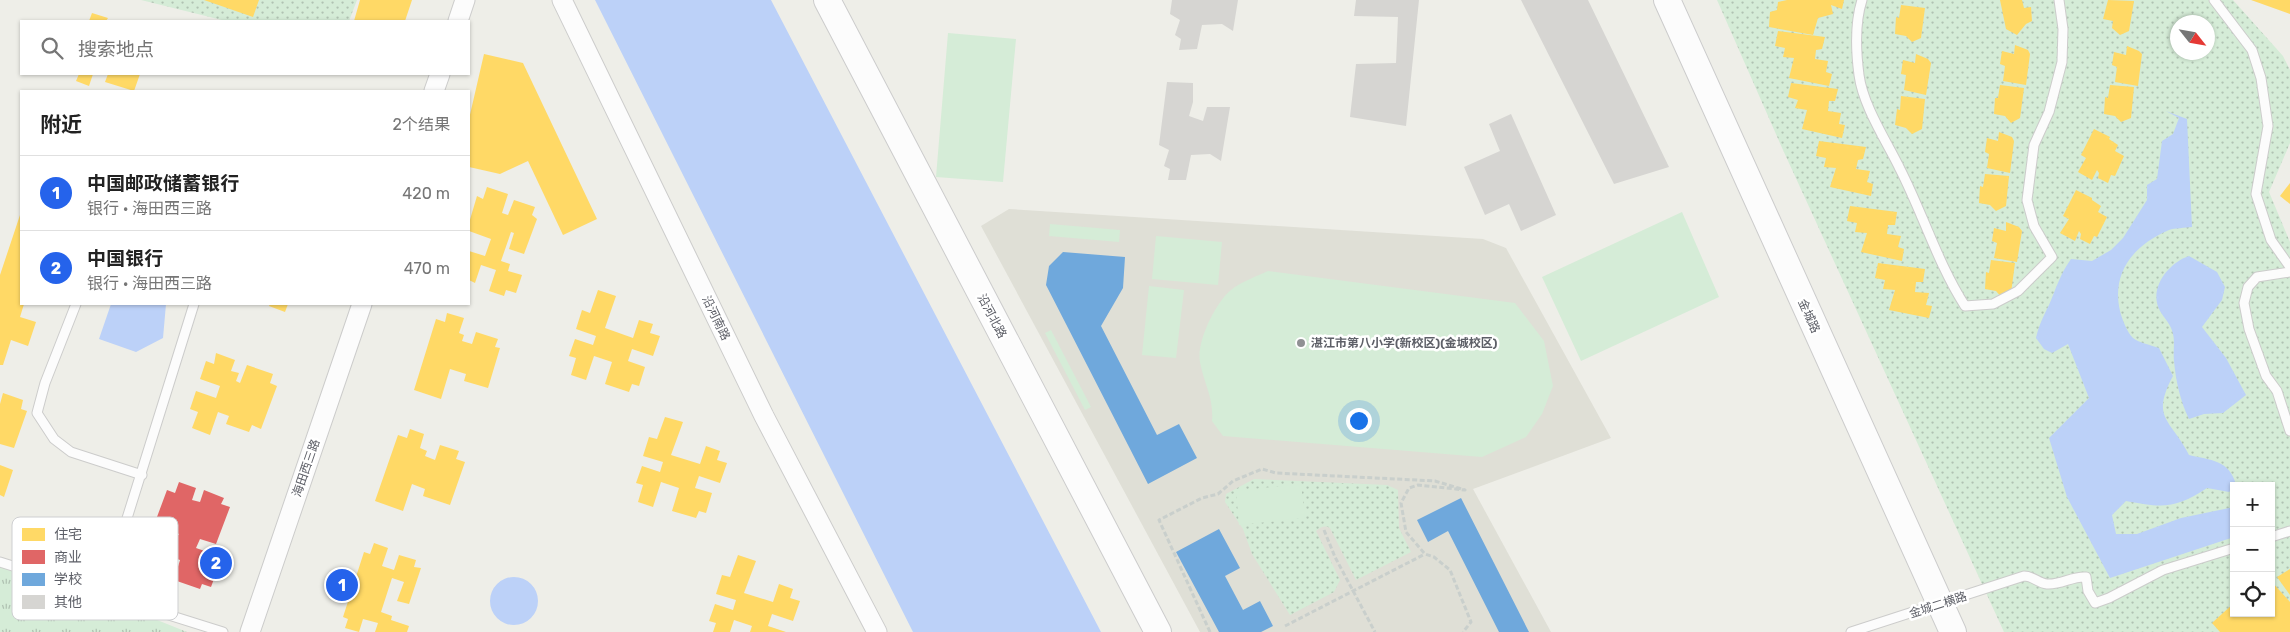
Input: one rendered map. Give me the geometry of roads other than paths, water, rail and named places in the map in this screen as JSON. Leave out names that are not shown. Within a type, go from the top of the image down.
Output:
[{"type":"street","points":[[458,20],[465,0]]},
{"type":"street","name":"沿河南路","points":[[562,0],[764,416],[877,632]]},
{"type":"street","name":"沿河北路","points":[[827,0],[1158,632]]},
{"type":"street","name":"金城路","points":[[1667,0],[1939,605],[1953,632]]},
{"type":"street","points":[[434,90],[440,75]]},
{"type":"street","name":"海田西三路","points":[[250,632],[362,305]]},
{"type":"lane","points":[[1862,0],[1859,12],[1860,77],[1880,133],[1900,169],[1950,282],[1965,306],[1994,304],[2018,291],[2052,257],[2034,226],[2027,200],[2034,145],[2049,112],[2062,62],[2063,29],[2059,0]]},
{"type":"lane","points":[[2214,0],[2252,50],[2261,78],[2268,126],[2256,194],[2271,240],[2290,267]]},
{"type":"lane","points":[[2290,272],[2257,277],[2248,287],[2244,303],[2248,329],[2266,376],[2277,391],[2290,431]]},
{"type":"lane","points":[[76,305],[45,383],[37,413],[54,439],[71,452],[142,475]]},
{"type":"lane","points":[[128,517],[194,305]]},
{"type":"lane","points":[[2275,536],[2290,531]]},
{"type":"lane","name":"金城二横路","points":[[1851,632],[2024,576],[2030,576],[2045,584],[2062,582],[2076,576],[2086,577],[2088,591],[2095,603],[2109,598],[2163,570],[2230,549]]},
{"type":"lane","points":[[0,562],[12,566]]},
{"type":"lane","points":[[178,618],[223,632]]},
{"type":"water","points":[[595,0],[771,0],[1101,632],[913,632]]},
{"type":"water","points":[[2166,111],[2187,119],[2192,227],[2169,230],[2145,243],[2136,252],[2122,272],[2118,297],[2120,311],[2125,325],[2133,338],[2159,348],[2173,376],[2166,390],[2163,410],[2170,426],[2189,455],[2218,462],[2229,470],[2235,482],[2230,482],[2229,492],[2207,488],[2186,500],[2168,505],[2159,506],[2126,501],[2112,515],[2116,534],[2137,534],[2181,518],[2230,508],[2230,538],[2110,578],[2067,497],[2049,438],[2089,398],[2068,344],[2052,353],[2044,349],[2036,338],[2041,321],[2058,282],[2071,259],[2092,261],[2111,250],[2123,238],[2147,200],[2147,185],[2157,179],[2162,141],[2173,134],[2179,118]]},
{"type":"water","points":[[2189,256],[2217,272],[2225,287],[2222,300],[2202,327],[2226,358],[2246,395],[2223,413],[2204,414],[2189,419],[2177,384],[2172,330],[2160,311],[2157,303],[2157,294],[2158,286],[2167,271],[2181,259]]},
{"type":"water","points":[[111,305],[166,305],[163,338],[136,352],[99,339]]},
{"type":"water","points":[[514,577],[523,579],[531,584],[536,592],[538,601],[536,610],[531,618],[523,623],[514,625],[505,623],[497,618],[492,610],[490,601],[492,592],[497,584],[505,579]]},
{"type":"place","name":"湛江市第八小学(新校区)(金城校区)","points":[[1301,343]]},
{"type":"place","name":"中国银行","points":[[216,563]]},
{"type":"place","name":"中国邮政储蓄银行","points":[[342,585]]}]
